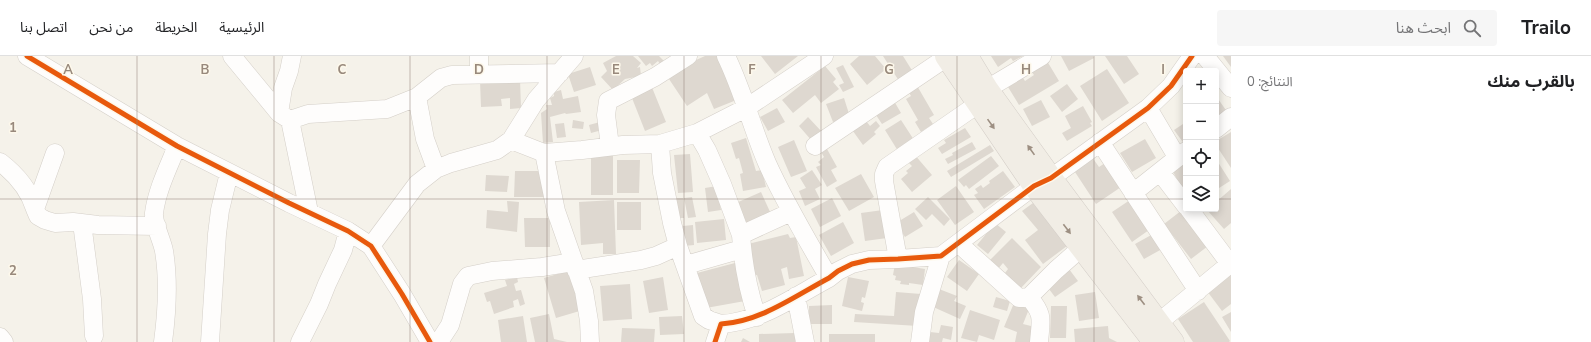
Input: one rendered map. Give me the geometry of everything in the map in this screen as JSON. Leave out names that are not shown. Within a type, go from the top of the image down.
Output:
[{"type":"main road","points":[[953,56],[1151,336]]},
{"type":"main road","points":[[1042,182],[1081,248],[1151,336],[1173,342]]},
{"type":"street","points":[[27,56],[177,146],[348,231],[371,246],[402,294],[430,342]]},
{"type":"street","points":[[232,56],[285,116]]},
{"type":"street","points":[[292,56],[283,88],[285,116],[309,212]]},
{"type":"street","points":[[479,56],[479,74]]},
{"type":"street","points":[[371,246],[417,184],[436,170],[451,163],[497,150],[511,140],[536,100],[574,56]]},
{"type":"street","points":[[610,146],[606,115],[608,101],[655,77],[688,56]]},
{"type":"street","points":[[726,56],[739,83],[755,135],[768,165],[791,212],[829,278]]},
{"type":"street","points":[[511,140],[544,153],[610,146],[660,144],[697,133],[746,108],[824,56]]},
{"type":"street","points":[[815,146],[953,56]]},
{"type":"street","points":[[920,342],[926,306],[942,256],[1042,182],[1148,108],[1171,86],[1192,56]]},
{"type":"street","points":[[1205,56],[1231,88]]},
{"type":"street","points":[[898,259],[884,181],[884,174],[887,167],[1035,58]]},
{"type":"street","points":[[285,116],[387,109],[417,97],[441,78],[452,75],[560,72]]},
{"type":"street","points":[[417,97],[425,139],[436,170]]},
{"type":"street","points":[[1133,193],[1182,154],[1148,108]]},
{"type":"street","points":[[1219,127],[1231,117]]},
{"type":"street","points":[[697,133],[707,150],[722,184],[742,242],[747,284],[757,317]]},
{"type":"street","points":[[1100,142],[1198,291]]},
{"type":"street","points":[[660,144],[664,180],[678,246],[703,316],[709,320],[721,324],[757,317],[852,264],[869,260],[942,256]]},
{"type":"street","points":[[163,342],[166,319],[167,276],[164,250],[154,214],[160,188],[177,146]]},
{"type":"street","points":[[34,209],[55,153]]},
{"type":"street","points":[[544,153],[556,211],[584,292],[589,321],[590,342]]},
{"type":"street","points":[[0,162],[22,182],[31,197],[34,209],[38,216],[45,220],[56,223],[157,226]]},
{"type":"street","points":[[1160,172],[1183,202]]},
{"type":"street","points":[[210,342],[217,234],[220,210],[229,173]]},
{"type":"street","points":[[686,265],[742,242],[791,212]]},
{"type":"street","points":[[1151,336],[1198,291],[1231,263],[1190,212]]},
{"type":"street","points":[[82,223],[92,299],[94,336]]},
{"type":"street","points":[[300,342],[320,304],[327,284],[343,250],[348,231]]},
{"type":"street","points":[[958,243],[1019,298],[1029,296],[1081,248]]},
{"type":"street","points":[[439,342],[445,335],[450,325],[462,284],[468,276],[492,271],[641,260],[656,256],[678,246]]},
{"type":"street","points":[[796,296],[805,342]]},
{"type":"street","points":[[1029,296],[1041,315],[1039,342]]},
{"type":"street","points":[[715,342],[721,324]]},
{"type":"street","points":[[0,337],[4,342]]},
{"type":"building","points":[[616,56],[633,56],[641,63],[637,68],[640,67],[641,76],[625,79],[613,90],[601,77],[607,71],[603,63]]},
{"type":"building","points":[[638,56],[659,56],[664,61],[660,64],[658,61],[652,66],[650,63],[646,66]]},
{"type":"building","points":[[705,56],[720,56],[739,99],[714,109],[707,93],[687,106],[669,79],[694,61]]},
{"type":"building","points":[[761,56],[798,56],[775,74]]},
{"type":"building","points":[[859,56],[875,56],[886,69],[867,85],[850,64]]},
{"type":"building","points":[[883,56],[903,56],[913,72],[899,81]]},
{"type":"building","points":[[991,56],[1023,56],[1013,61],[1011,58],[998,67]]},
{"type":"building","points":[[1061,56],[1093,56],[1094,58],[1069,71]]},
{"type":"building","points":[[1105,56],[1127,56],[1139,74],[1124,84]]},
{"type":"building","points":[[1223,56],[1231,56],[1231,67]]},
{"type":"building","points":[[1047,61],[1059,81],[1019,105],[1008,87],[1023,78],[1025,81],[1034,75],[1031,71]]},
{"type":"building","points":[[843,65],[854,87],[843,92],[839,85],[844,83],[836,68]]},
{"type":"building","points":[[825,66],[836,79],[833,82],[839,89],[821,103],[815,95],[793,113],[782,100]]},
{"type":"building","points":[[590,67],[596,85],[574,92],[568,74]]},
{"type":"building","points":[[1107,69],[1129,103],[1102,121],[1080,86]]},
{"type":"building","points":[[520,79],[521,108],[510,109],[510,98],[501,99],[502,106],[481,107],[480,81]]},
{"type":"building","points":[[916,84],[934,115],[929,118],[933,124],[921,132],[915,122],[918,120],[906,99],[911,96],[907,89]]},
{"type":"building","points":[[1067,84],[1078,99],[1062,112],[1050,96]]},
{"type":"building","points":[[651,85],[666,122],[645,131],[630,93]]},
{"type":"building","points":[[561,90],[563,99],[578,96],[581,112],[565,113],[550,117],[553,142],[543,143],[541,113],[547,109],[546,105],[552,105],[550,98],[554,96],[554,92]]},
{"type":"building","points":[[844,98],[850,117],[833,122],[826,104]]},
{"type":"building","points":[[1041,100],[1050,117],[1032,126],[1023,109]]},
{"type":"building","points":[[1219,100],[1228,113],[1219,120]]},
{"type":"building","points":[[894,101],[901,113],[882,124],[874,112]]},
{"type":"building","points":[[1083,106],[1092,122],[1090,123],[1092,126],[1067,141],[1062,133],[1071,128],[1065,116]]},
{"type":"building","points":[[777,108],[785,122],[768,131],[760,117]]},
{"type":"building","points":[[808,117],[822,132],[812,141],[799,126]]},
{"type":"building","points":[[863,117],[870,126],[876,121],[880,126],[874,132],[876,134],[863,145],[850,127]]},
{"type":"building","points":[[573,120],[584,122],[583,129],[572,128]]},
{"type":"building","points":[[901,120],[914,140],[898,151],[885,130]]},
{"type":"building","points":[[600,122],[602,130],[591,133],[589,125]]},
{"type":"building","points":[[564,123],[566,137],[557,138],[555,124]]},
{"type":"building","points":[[1183,124],[1183,142],[1174,130]]},
{"type":"building","points":[[965,128],[971,137],[942,154],[938,148],[946,143],[944,140]]},
{"type":"building","points":[[1231,132],[1231,168],[1219,150],[1219,139]]},
{"type":"building","points":[[746,138],[756,171],[762,170],[766,187],[743,191],[740,174],[743,173],[739,158],[736,159],[731,143]]},
{"type":"building","points":[[1145,139],[1156,158],[1132,172],[1120,153]]},
{"type":"building","points":[[794,140],[807,171],[791,177],[778,147]]},
{"type":"building","points":[[972,142],[976,149],[948,164],[945,159],[953,155],[952,153]]},
{"type":"building","points":[[990,145],[994,151],[951,177],[947,171]]},
{"type":"building","points":[[827,149],[837,167],[831,170],[837,181],[827,187],[816,167],[821,165],[818,162],[824,157],[821,152]]},
{"type":"building","points":[[690,154],[693,192],[678,193],[674,155]]},
{"type":"building","points":[[914,154],[932,175],[912,192],[901,179],[908,173],[906,171],[912,166],[907,161]]},
{"type":"building","points":[[591,156],[613,156],[613,195],[591,195]]},
{"type":"building","points":[[991,156],[999,166],[969,189],[966,185],[964,187],[958,180]]},
{"type":"building","points":[[1092,157],[1099,167],[1108,161],[1124,185],[1096,204],[1073,169]]},
{"type":"building","points":[[617,160],[640,160],[639,193],[617,193]]},
{"type":"building","points":[[1183,162],[1183,190],[1171,168]]},
{"type":"building","points":[[1219,164],[1230,181],[1219,188]]},
{"type":"building","points":[[812,170],[822,185],[815,189],[820,199],[805,206],[799,191],[806,188],[800,178]]},
{"type":"building","points":[[515,171],[544,171],[544,197],[514,197]]},
{"type":"building","points":[[1003,171],[1015,187],[984,209],[974,195],[978,193],[975,189],[981,185],[983,188],[990,183],[989,181]]},
{"type":"building","points":[[861,174],[874,197],[849,211],[835,188]]},
{"type":"building","points":[[486,175],[509,176],[507,192],[485,191]]},
{"type":"building","points":[[717,186],[721,210],[708,212],[705,188]]},
{"type":"building","points":[[956,186],[974,212],[955,225],[937,200]]},
{"type":"building","points":[[1231,189],[1231,223],[1224,229],[1209,212],[1219,212],[1219,199]]},
{"type":"building","points":[[761,192],[771,214],[746,225],[736,203]]},
{"type":"building","points":[[692,197],[696,217],[688,218],[684,198]]},
{"type":"building","points":[[928,197],[950,219],[944,226],[932,214],[926,220],[915,209]]},
{"type":"building","points":[[676,198],[683,198],[684,218],[677,218]]},
{"type":"building","points":[[832,198],[841,216],[820,227],[811,209]]},
{"type":"building","points":[[614,200],[616,254],[603,254],[603,243],[581,245],[579,202]]},
{"type":"building","points":[[1130,200],[1149,230],[1132,242],[1112,212]]},
{"type":"building","points":[[507,201],[519,202],[517,232],[486,228],[487,210],[508,212]]},
{"type":"building","points":[[617,202],[641,202],[641,230],[617,230]]},
{"type":"building","points":[[1033,203],[1067,246],[1043,264],[1025,240],[1038,230],[1022,211]]},
{"type":"building","points":[[1183,209],[1183,212],[1191,212],[1216,240],[1191,259],[1164,224]]},
{"type":"building","points":[[883,210],[887,238],[865,241],[861,213]]},
{"type":"building","points":[[914,212],[923,226],[905,237],[896,223]]},
{"type":"building","points":[[524,218],[550,218],[550,247],[525,247]]},
{"type":"building","points":[[724,219],[726,240],[697,243],[695,222]]},
{"type":"building","points":[[843,222],[854,243],[831,256],[819,235]]},
{"type":"building","points":[[995,223],[1006,232],[988,254],[977,245]]},
{"type":"building","points":[[693,225],[694,245],[684,246],[683,226]]},
{"type":"building","points":[[1162,229],[1171,244],[1144,259],[1135,244]]},
{"type":"building","points":[[788,234],[790,238],[796,237],[804,276],[789,279],[787,267],[781,269],[785,285],[762,291],[757,275],[754,276],[748,244]]},
{"type":"building","points":[[1012,238],[1041,267],[1020,289],[1005,273],[1008,269],[1003,263],[998,269],[989,261]]},
{"type":"building","points":[[959,260],[979,274],[967,291],[947,277]]},
{"type":"building","points":[[735,263],[745,301],[706,308],[697,273]]},
{"type":"building","points":[[895,264],[925,269],[923,285],[909,283],[909,285],[900,284],[901,281],[895,280],[896,276],[893,275]]},
{"type":"building","points":[[1069,269],[1078,281],[1055,297],[1046,285]]},
{"type":"building","points":[[571,270],[583,310],[556,318],[544,278]]},
{"type":"building","points":[[1231,273],[1231,304],[1222,311],[1207,291]]},
{"type":"building","points":[[517,277],[518,282],[514,284],[516,291],[521,290],[525,304],[520,306],[518,299],[513,301],[514,307],[494,314],[490,301],[487,302],[484,293],[507,286],[505,280]]},
{"type":"building","points":[[663,277],[668,310],[649,313],[643,281]]},
{"type":"building","points":[[848,277],[869,281],[865,298],[862,297],[861,302],[864,303],[862,311],[842,306]]},
{"type":"building","points":[[630,284],[632,319],[603,321],[600,286]]},
{"type":"building","points":[[939,289],[957,296],[954,301],[966,306],[960,319],[931,306]]},
{"type":"building","points":[[896,292],[921,294],[918,326],[854,322],[855,314],[894,316]]},
{"type":"building","points":[[1095,292],[1099,318],[1079,321],[1075,295]]},
{"type":"building","points":[[996,297],[1010,301],[1007,311],[993,307]]},
{"type":"building","points":[[1204,302],[1230,341],[1229,342],[1193,342],[1178,319]]},
{"type":"building","points":[[1014,303],[1029,309],[1023,324],[1039,328],[1036,342],[1015,342],[1017,332],[1004,327]]},
{"type":"building","points":[[832,305],[832,324],[809,324],[809,306]]},
{"type":"building","points":[[1051,306],[1067,306],[1066,338],[1050,338]]},
{"type":"building","points":[[970,310],[1000,320],[994,340],[979,335],[977,342],[961,338]]},
{"type":"building","points":[[1231,312],[1231,332],[1222,317]]},
{"type":"building","points":[[549,314],[554,339],[567,342],[535,342],[530,318]]},
{"type":"building","points":[[523,316],[527,342],[501,342],[498,320]]},
{"type":"building","points":[[682,316],[684,334],[660,335],[659,317]]},
{"type":"building","points":[[941,325],[953,327],[951,340],[943,338],[942,342],[928,342],[930,332],[939,333]]},
{"type":"building","points":[[1108,326],[1109,338],[1117,342],[1075,342],[1074,329]]},
{"type":"building","points":[[622,328],[655,329],[654,342],[621,342]]},
{"type":"building","points":[[795,333],[795,342],[759,342],[759,334]]},
{"type":"building","points":[[829,334],[875,334],[875,342],[829,342]]},
{"type":"building","points":[[743,338],[750,342],[741,342]]},
{"type":"cycle path","points":[[27,56],[177,146],[348,231],[371,246],[402,294],[430,342]]},
{"type":"cycle path","points":[[715,342],[721,324],[750,318],[777,307],[852,264],[869,260],[941,256],[1034,186],[1051,178],[1148,108],[1171,86],[1192,56]]}]
